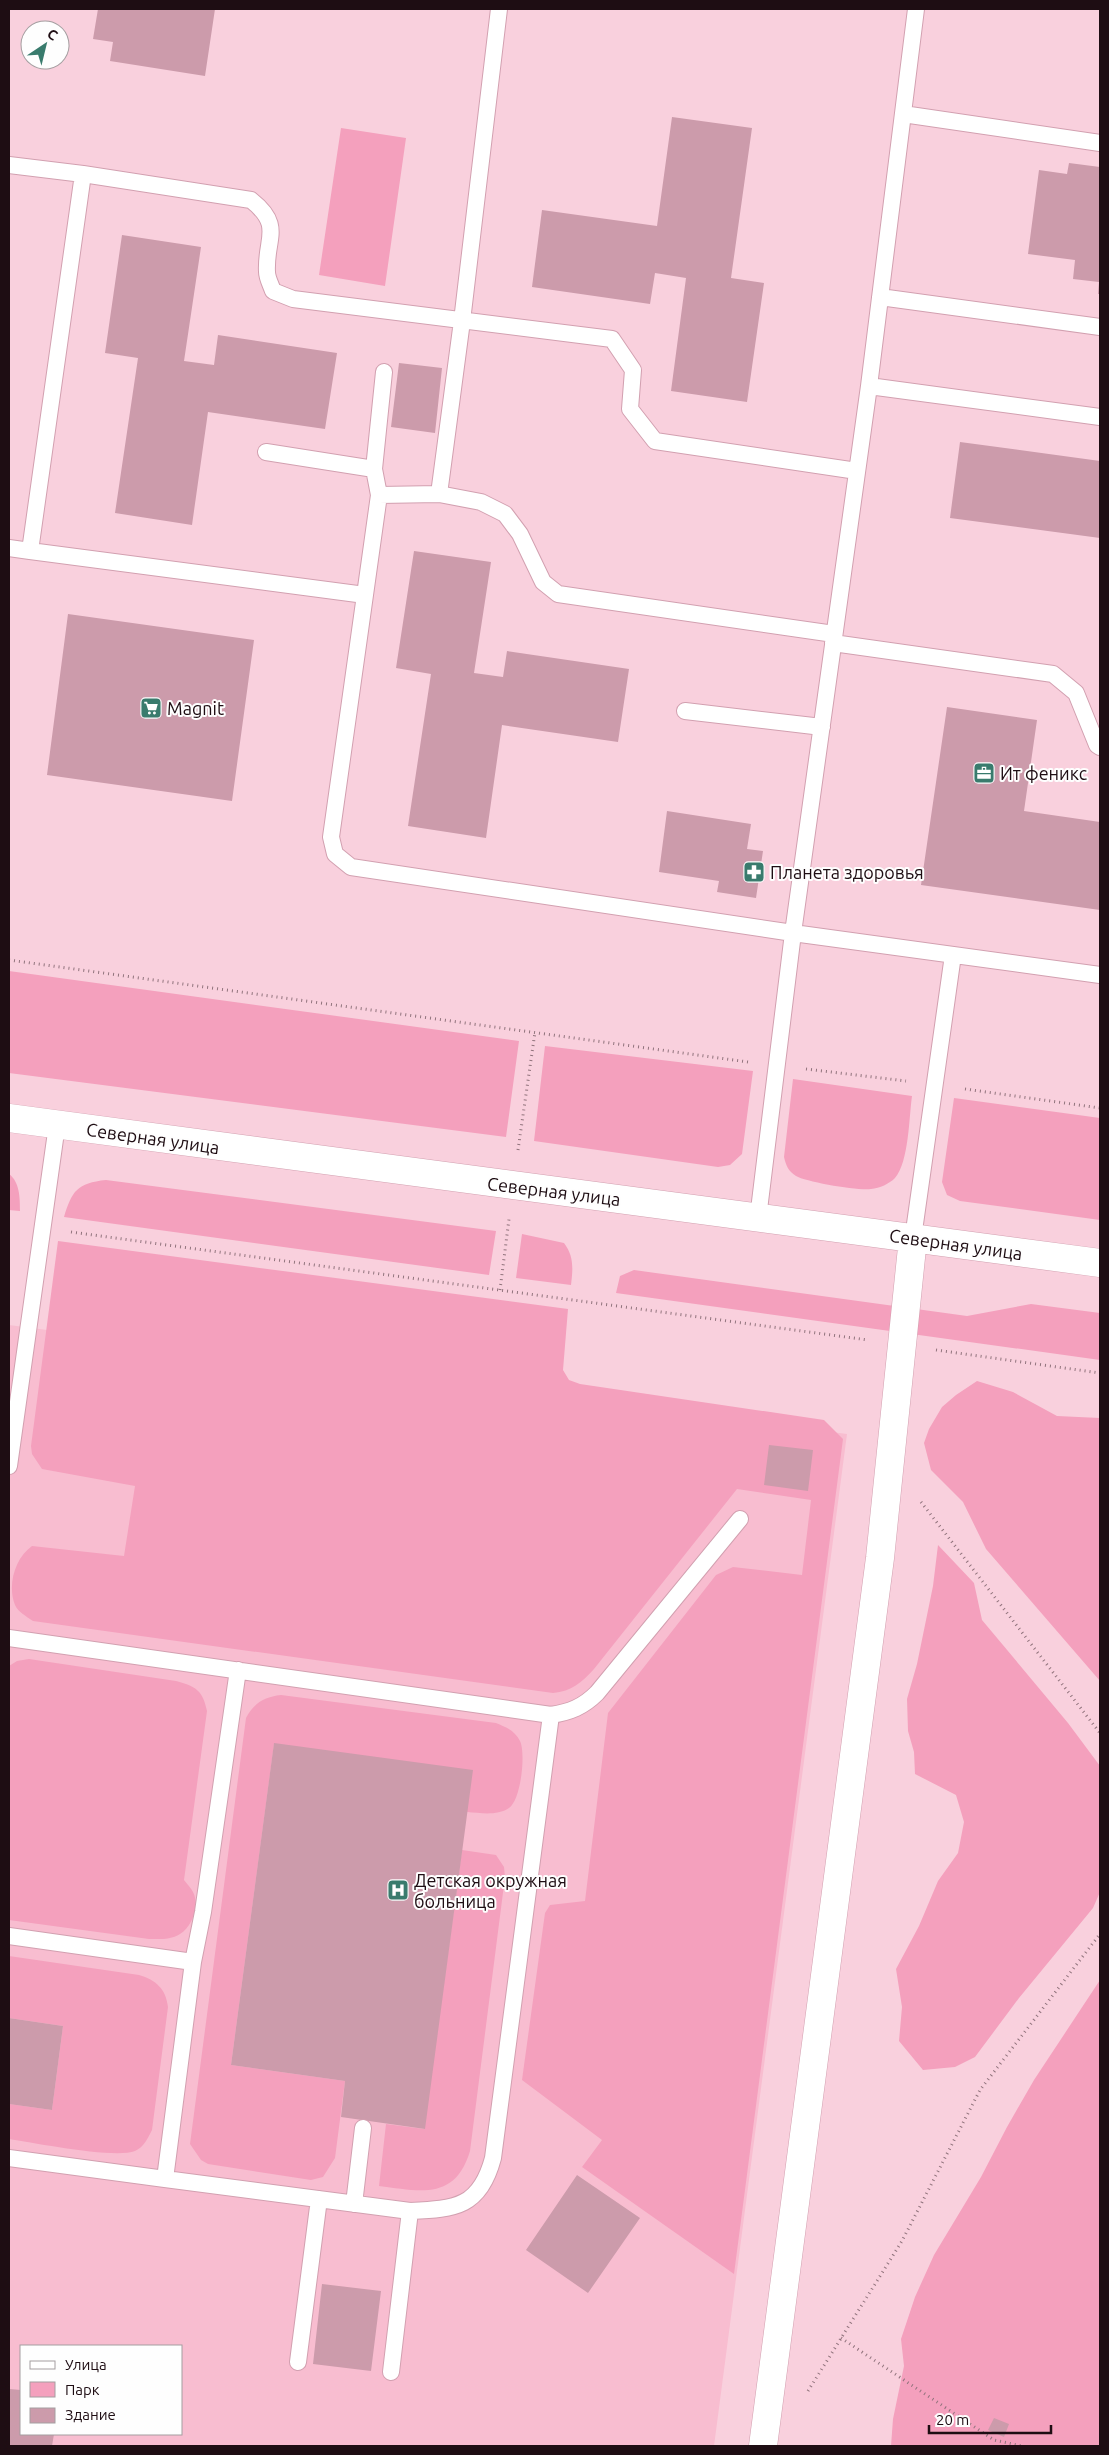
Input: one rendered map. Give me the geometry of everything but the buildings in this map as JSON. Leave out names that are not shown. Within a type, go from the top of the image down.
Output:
[{"type":"street","name":"Северная улица","points":[[9,1118],[1100,1263]]},
{"type":"street","points":[[762,2446],[877,1578],[913,1238]]},
{"type":"lane","points":[[439,494],[462,321],[499,9]]},
{"type":"lane","points":[[758,1218],[794,933],[869,386],[916,9]]},
{"type":"lane","points":[[902,114],[1100,143]]},
{"type":"lane","points":[[9,165],[83,174],[251,200],[265,211],[272,230],[266,274],[273,291],[293,299],[612,339],[633,370],[630,409],[655,441],[857,471]]},
{"type":"lane","points":[[30,551],[83,174]]},
{"type":"lane","points":[[880,296],[1100,327]]},
{"type":"lane","points":[[384,372],[374,469],[379,495],[331,837],[335,854],[351,867],[794,933],[1100,975]]},
{"type":"lane","points":[[869,386],[1100,417]]},
{"type":"lane","points":[[266,452],[374,469]]},
{"type":"lane","points":[[379,495],[439,494],[481,502],[505,514],[520,534],[543,582],[558,594],[1053,674],[1076,693],[1097,744],[1100,747]]},
{"type":"lane","points":[[9,548],[365,595]]},
{"type":"lane","points":[[685,711],[822,727]]},
{"type":"lane","points":[[913,1238],[952,955]]},
{"type":"lane","points":[[9,1466],[57,1125]]},
{"type":"lane","points":[[9,1638],[551,1715],[568,1713],[585,1705],[597,1693],[740,1519]]},
{"type":"lane","points":[[165,2179],[193,1962],[203,1912],[238,1670]]},
{"type":"lane","points":[[9,2158],[410,2211],[438,2210],[461,2204],[478,2193],[488,2177],[494,2158],[551,1715]]},
{"type":"lane","points":[[9,1936],[193,1962]]},
{"type":"lane","points":[[354,2204],[364,2128]]},
{"type":"lane","points":[[298,2362],[319,2199]]},
{"type":"lane","points":[[390,2372],[410,2211]]},
{"type":"path","points":[[9,960],[778,1066],[934,1084],[1100,1108]]},
{"type":"path","points":[[41,1228],[1100,1372]]},
{"type":"path","points":[[890,1461],[1100,1733]]},
{"type":"path","points":[[806,2395],[902,2241],[980,2090],[1100,1934]]},
{"type":"path","points":[[841,2338],[994,2440],[1022,2446]]},
{"type":"shaded area","name":"Детская окружная больница","points":[[9,1325],[847,1434],[714,2446],[9,2446]]},
{"type":"green space","points":[[341,128],[406,138],[385,286],[319,275]]},
{"type":"green space","points":[[9,971],[519,1041],[506,1137],[9,1073]]},
{"type":"green space","points":[[545,1046],[753,1071],[742,1154],[730,1165],[718,1167],[534,1141]]},
{"type":"green space","points":[[793,1079],[912,1096],[906,1151],[900,1171],[895,1178],[881,1187],[865,1189],[810,1181],[791,1172],[784,1157]]},
{"type":"green space","points":[[954,1098],[1100,1118],[1100,1220],[960,1201],[947,1195],[942,1182]]},
{"type":"green space","points":[[9,1174],[13,1177],[17,1186],[20,1211],[9,1210]]},
{"type":"green space","points":[[106,1180],[496,1231],[489,1275],[64,1217],[70,1201],[77,1190],[88,1183]]},
{"type":"green space","points":[[522,1234],[564,1243],[570,1253],[572,1263],[571,1285],[516,1278]]},
{"type":"green space","points":[[58,1241],[568,1309],[563,1370],[569,1380],[580,1384],[824,1420],[843,1439],[734,2274],[582,2167],[602,2140],[522,2080],[545,1913],[550,1905],[585,1901],[608,1713],[716,1575],[733,1567],[802,1575],[811,1500],[737,1489],[594,1669],[576,1685],[560,1692],[553,1693],[33,1621],[18,1610],[13,1597],[12,1581],[21,1557],[32,1546],[124,1556],[135,1486],[42,1469],[32,1454],[31,1446]]},
{"type":"green space","points":[[634,1270],[967,1316],[1031,1304],[1100,1313],[1100,1360],[616,1293],[620,1276]]},
{"type":"green space","points":[[977,1381],[1013,1392],[1057,1416],[1100,1418],[1100,1681],[986,1549],[963,1502],[931,1470],[924,1443],[929,1429],[942,1407]]},
{"type":"green space","points":[[938,1545],[974,1583],[982,1620],[1068,1723],[1100,1766],[1100,1892],[1093,1908],[1019,1998],[975,2057],[955,2067],[923,2070],[899,2041],[902,2007],[896,1969],[919,1926],[938,1881],[958,1853],[964,1822],[956,1795],[915,1774],[914,1752],[908,1731],[907,1699],[917,1664],[933,1586]]},
{"type":"green space","points":[[29,1659],[176,1681],[194,1687],[201,1694],[207,1711],[184,1880],[193,1892],[196,1903],[194,1915],[188,1926],[176,1936],[165,1939],[149,1939],[9,1920],[9,1666],[17,1661]]},
{"type":"green space","points":[[281,1695],[496,1723],[513,1732],[522,1747],[521,1776],[517,1796],[513,1803],[504,1811],[483,1813],[467,1812],[274,1744],[231,2065],[345,2081],[335,2158],[323,2177],[311,2180],[208,2164],[201,2160],[190,2144],[246,1718],[252,1708],[260,1702],[269,1697]]},
{"type":"green space","points":[[462,1850],[496,1855],[504,1867],[505,1877],[470,2151],[463,2167],[455,2178],[445,2185],[434,2189],[422,2190],[379,2186],[386,2124],[424,2129]]},
{"type":"green space","points":[[9,1956],[139,1975],[155,1983],[162,1990],[168,2007],[152,2130],[141,2147],[135,2151],[125,2153],[93,2152],[9,2139],[9,2104],[52,2110],[63,2026],[9,2018]]},
{"type":"green space","points":[[1100,1980],[1100,2446],[891,2446],[893,2419],[904,2366],[901,2339],[915,2297],[934,2255],[981,2177],[1034,2080]]},
{"type":"place","name":"Magnit","points":[[151,708]]},
{"type":"place","name":"Ит феникс","points":[[984,773]]},
{"type":"place","name":"Планета здоровья","points":[[754,872]]},
{"type":"place","name":"Детская окружная больница","points":[[398,1890]]}]
